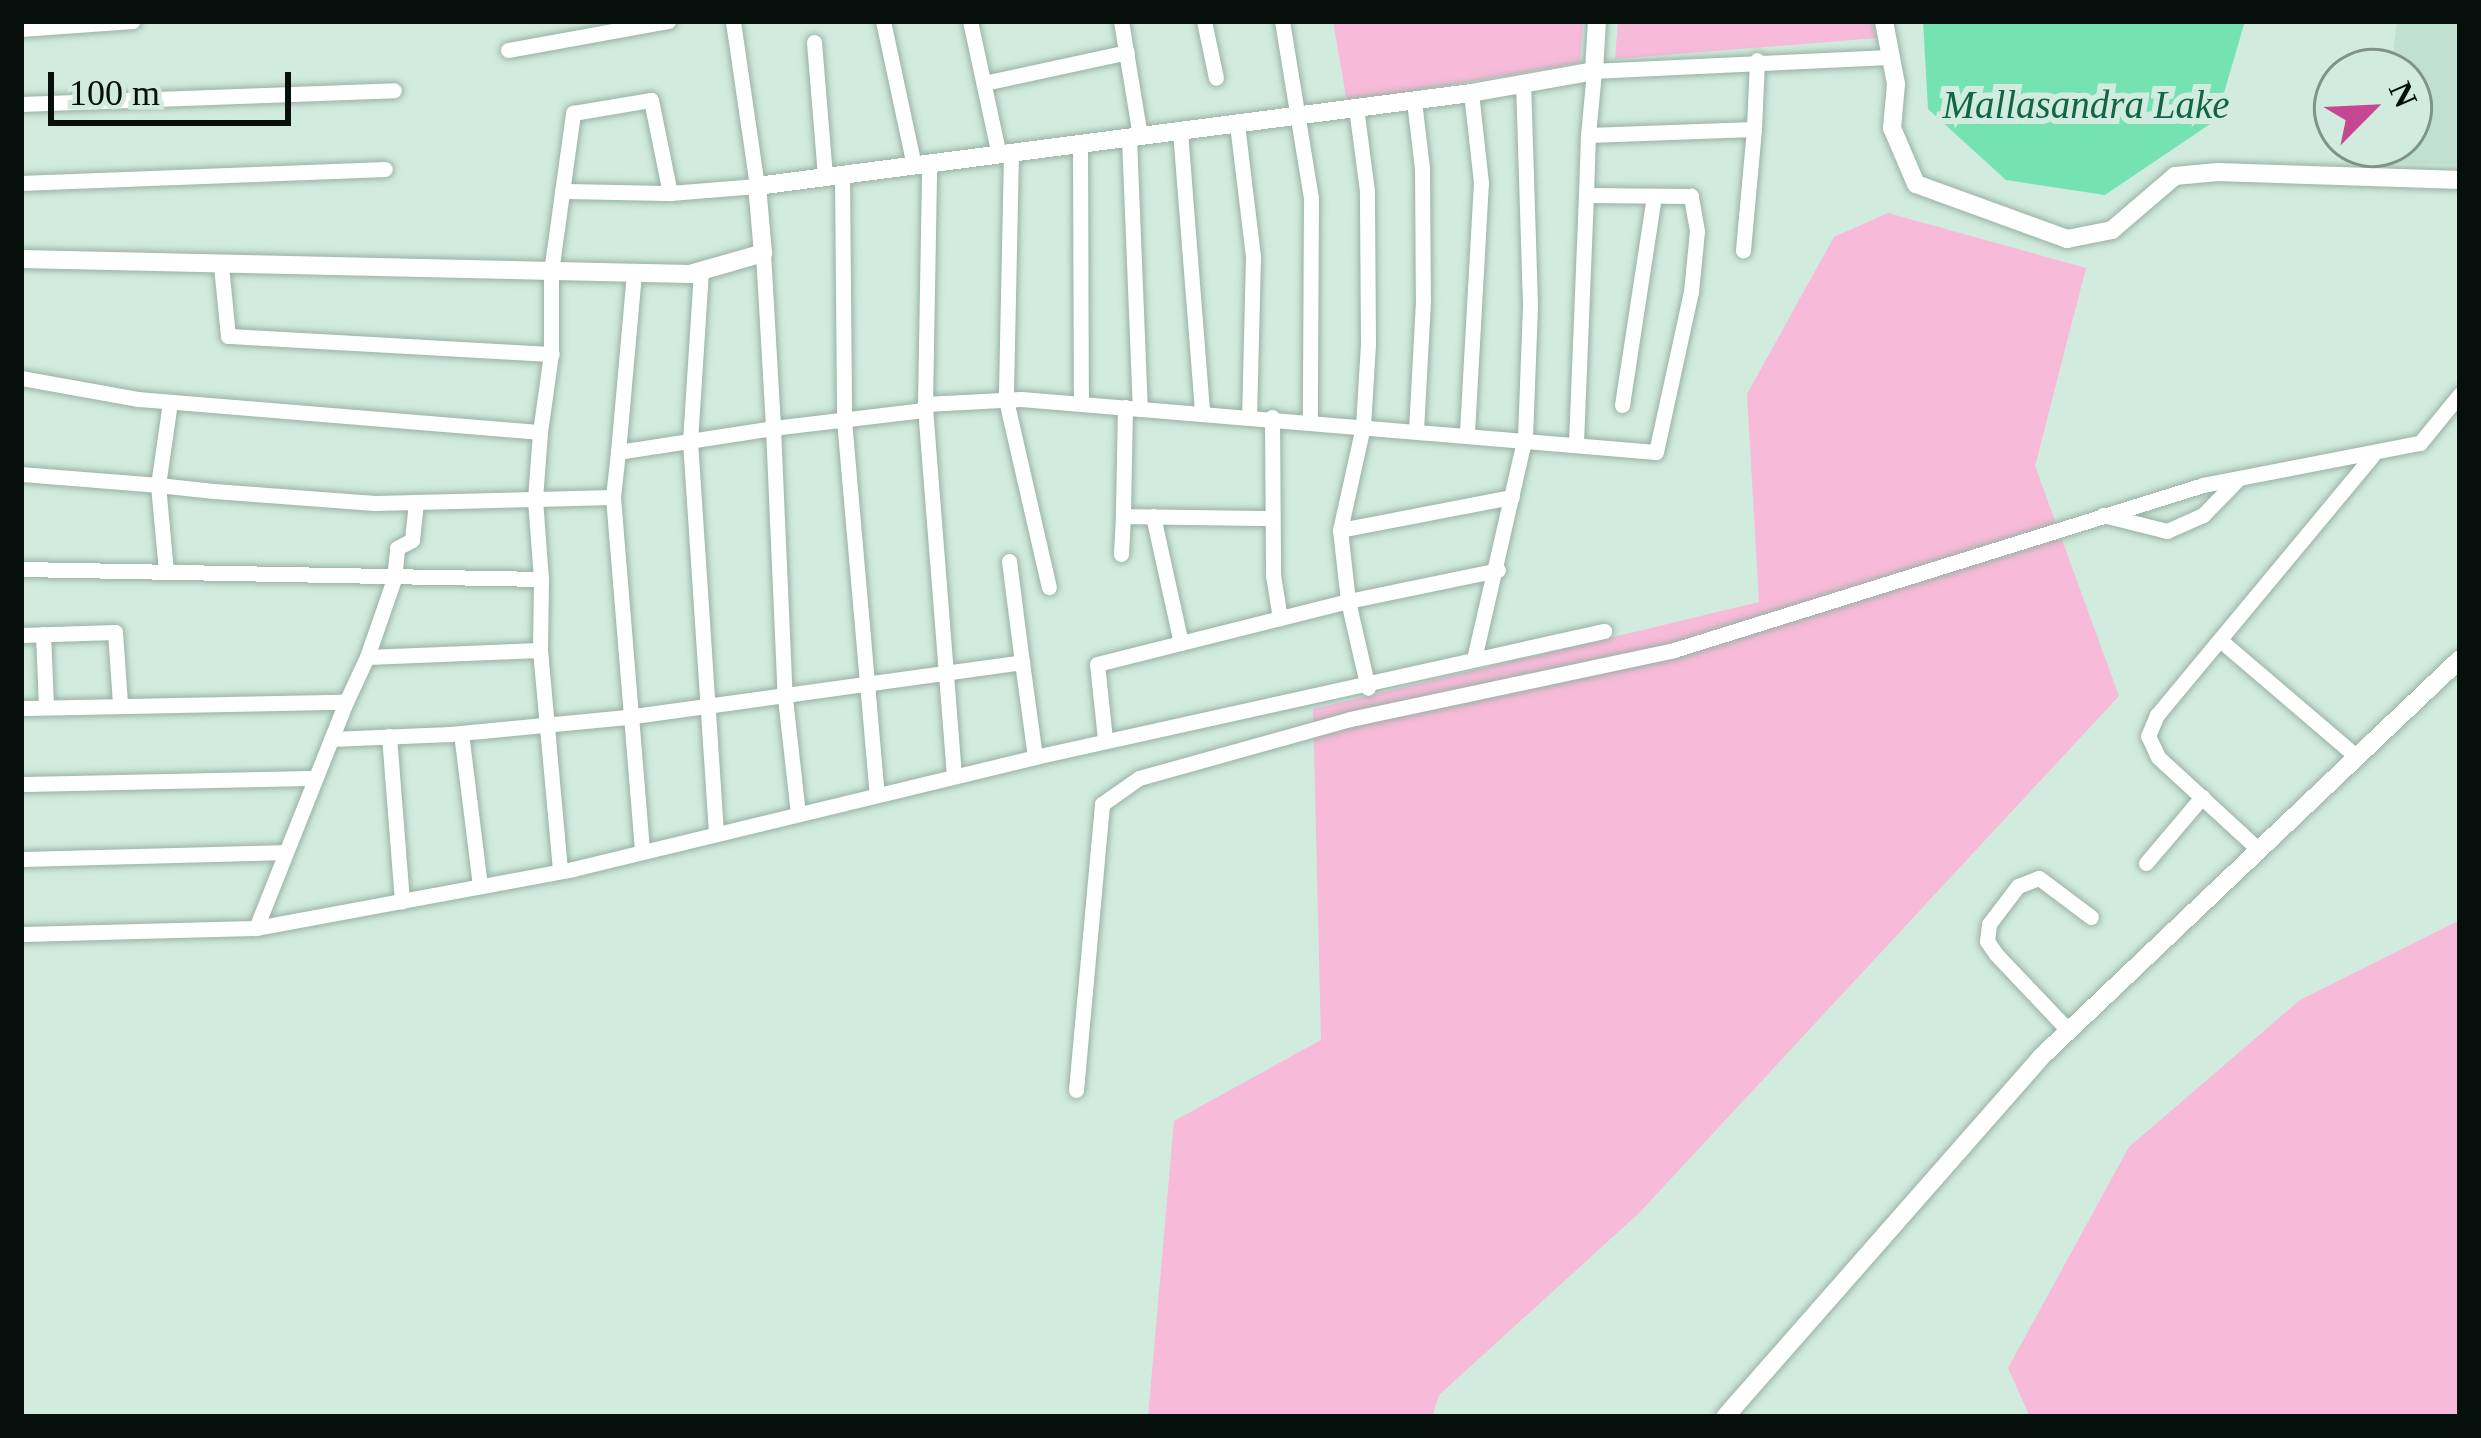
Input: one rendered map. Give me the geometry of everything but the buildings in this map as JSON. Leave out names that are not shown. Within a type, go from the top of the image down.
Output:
[{"type":"street","points":[[21,29],[133,21]]},
{"type":"street","points":[[508,50],[668,21]]},
{"type":"street","points":[[733,21],[763,254],[785,698],[798,813]]},
{"type":"street","points":[[884,21],[922,165],[925,407],[954,776]]},
{"type":"street","points":[[970,21],[1005,154],[1006,400],[1049,587]]},
{"type":"street","points":[[1121,21],[1134,137],[1132,408],[1121,554]]},
{"type":"street","points":[[1204,21],[1216,79]]},
{"type":"street","points":[[1282,21],[1311,198],[1310,420]]},
{"type":"street","points":[[1576,443],[1597,21]]},
{"type":"street","points":[[1884,21],[1892,57],[1892,128],[1916,184],[2067,239],[2112,230],[2175,176],[2218,172],[2460,180]]},
{"type":"street","points":[[814,42],[833,176],[844,420],[863,686],[877,794]]},
{"type":"street","points":[[984,83],[1127,52]]},
{"type":"street","points":[[562,191],[670,193],[757,186],[1471,94],[1594,71],[1892,57]]},
{"type":"street","points":[[1743,251],[1757,60]]},
{"type":"street","points":[[1474,659],[1525,437],[1530,304],[1523,84]]},
{"type":"street","points":[[21,104],[394,91]]},
{"type":"street","points":[[1467,432],[1481,183],[1471,94]]},
{"type":"street","points":[[560,871],[543,725],[535,499],[551,354],[550,272],[573,112],[651,100],[670,193]]},
{"type":"street","points":[[1414,101],[1422,169],[1423,301],[1416,429]]},
{"type":"street","points":[[1356,108],[1367,191],[1363,426],[1340,530],[1348,601],[1368,688]]},
{"type":"street","points":[[1237,124],[1253,256],[1249,416]]},
{"type":"street","points":[[1588,135],[1754,129]]},
{"type":"street","points":[[1180,131],[1202,413]]},
{"type":"street","points":[[1081,144],[1081,404]]},
{"type":"street","points":[[21,182],[385,170]]},
{"type":"street","points":[[618,452],[925,407],[1006,400],[1467,432],[1656,452],[1684,329],[1697,231],[1690,196],[1586,195]]},
{"type":"street","points":[[1622,405],[1654,196]]},
{"type":"street","points":[[21,259],[634,273],[701,271],[763,254]]},
{"type":"street","points":[[221,266],[229,337],[551,354]]},
{"type":"street","points":[[701,271],[690,441],[716,833]]},
{"type":"street","points":[[634,273],[613,497],[627,717],[642,851]]},
{"type":"street","points":[[21,378],[170,402],[541,432]]},
{"type":"street","points":[[1076,1090],[1102,804],[1139,778],[1350,719],[1674,650],[2104,515],[2238,479],[2420,443],[2460,394]]},
{"type":"street","points":[[166,571],[158,485],[170,402]]},
{"type":"street","points":[[1272,417],[1271,518],[1280,618]]},
{"type":"street","points":[[2259,850],[2158,758],[2148,736],[2157,715],[2372,456]]},
{"type":"street","points":[[21,474],[416,502],[613,497]]},
{"type":"street","points":[[2104,515],[2168,531],[2203,515],[2238,479]]},
{"type":"street","points":[[1340,530],[1512,497]]},
{"type":"street","points":[[256,928],[282,852],[367,657],[394,579],[397,548],[412,540],[416,502]]},
{"type":"street","points":[[1124,516],[1271,518]]},
{"type":"street","points":[[1153,516],[1181,643]]},
{"type":"street","points":[[1009,561],[1034,758]]},
{"type":"street","points":[[21,569],[541,580]]},
{"type":"street","points":[[1106,739],[1097,664],[1348,601],[1498,570]]},
{"type":"street","points":[[21,934],[256,928],[560,871],[1106,739],[1368,688],[1604,631]]},
{"type":"street","points":[[21,635],[115,632],[120,704]]},
{"type":"street","points":[[43,634],[46,706]]},
{"type":"street","points":[[2219,640],[2357,757]]},
{"type":"street","points":[[367,657],[540,650]]},
{"type":"street","points":[[1725,1417],[2068,1030],[2460,659]]},
{"type":"street","points":[[331,739],[461,733],[627,717],[1022,662]]},
{"type":"street","points":[[21,708],[346,701]]},
{"type":"street","points":[[461,733],[480,886]]},
{"type":"street","points":[[389,736],[402,901]]},
{"type":"street","points":[[21,784],[313,778]]},
{"type":"street","points":[[2146,862],[2202,797]]},
{"type":"street","points":[[21,859],[282,852]]},
{"type":"street","points":[[2068,1030],[1996,954],[1987,941],[1989,924],[2018,886],[2039,878],[2091,917]]},
{"type":"shaded area","points":[[1333,21],[1583,21],[1580,63],[1347,102]]},
{"type":"shaded area","points":[[1618,21],[1872,21],[1877,38],[1615,59]]},
{"type":"shaded area","points":[[2397,21],[2460,21],[2460,164],[2433,164],[2433,48],[2394,48]]},
{"type":"shaded area","points":[[1888,213],[2086,268],[2035,466],[2119,696],[1639,1213],[1439,1395],[1432,1417],[1148,1417],[1174,1121],[1321,1040],[1313,709],[1759,602],[1747,394],[1834,237]]},
{"type":"shaded area","points":[[2460,920],[2460,1417],[2030,1417],[2008,1368],[2129,1147],[2300,1000]]},
{"type":"water","name":"Mallasandra Lake","points":[[1923,21],[2245,21],[2216,120],[2105,195],[2006,180],[1928,109]]}]
